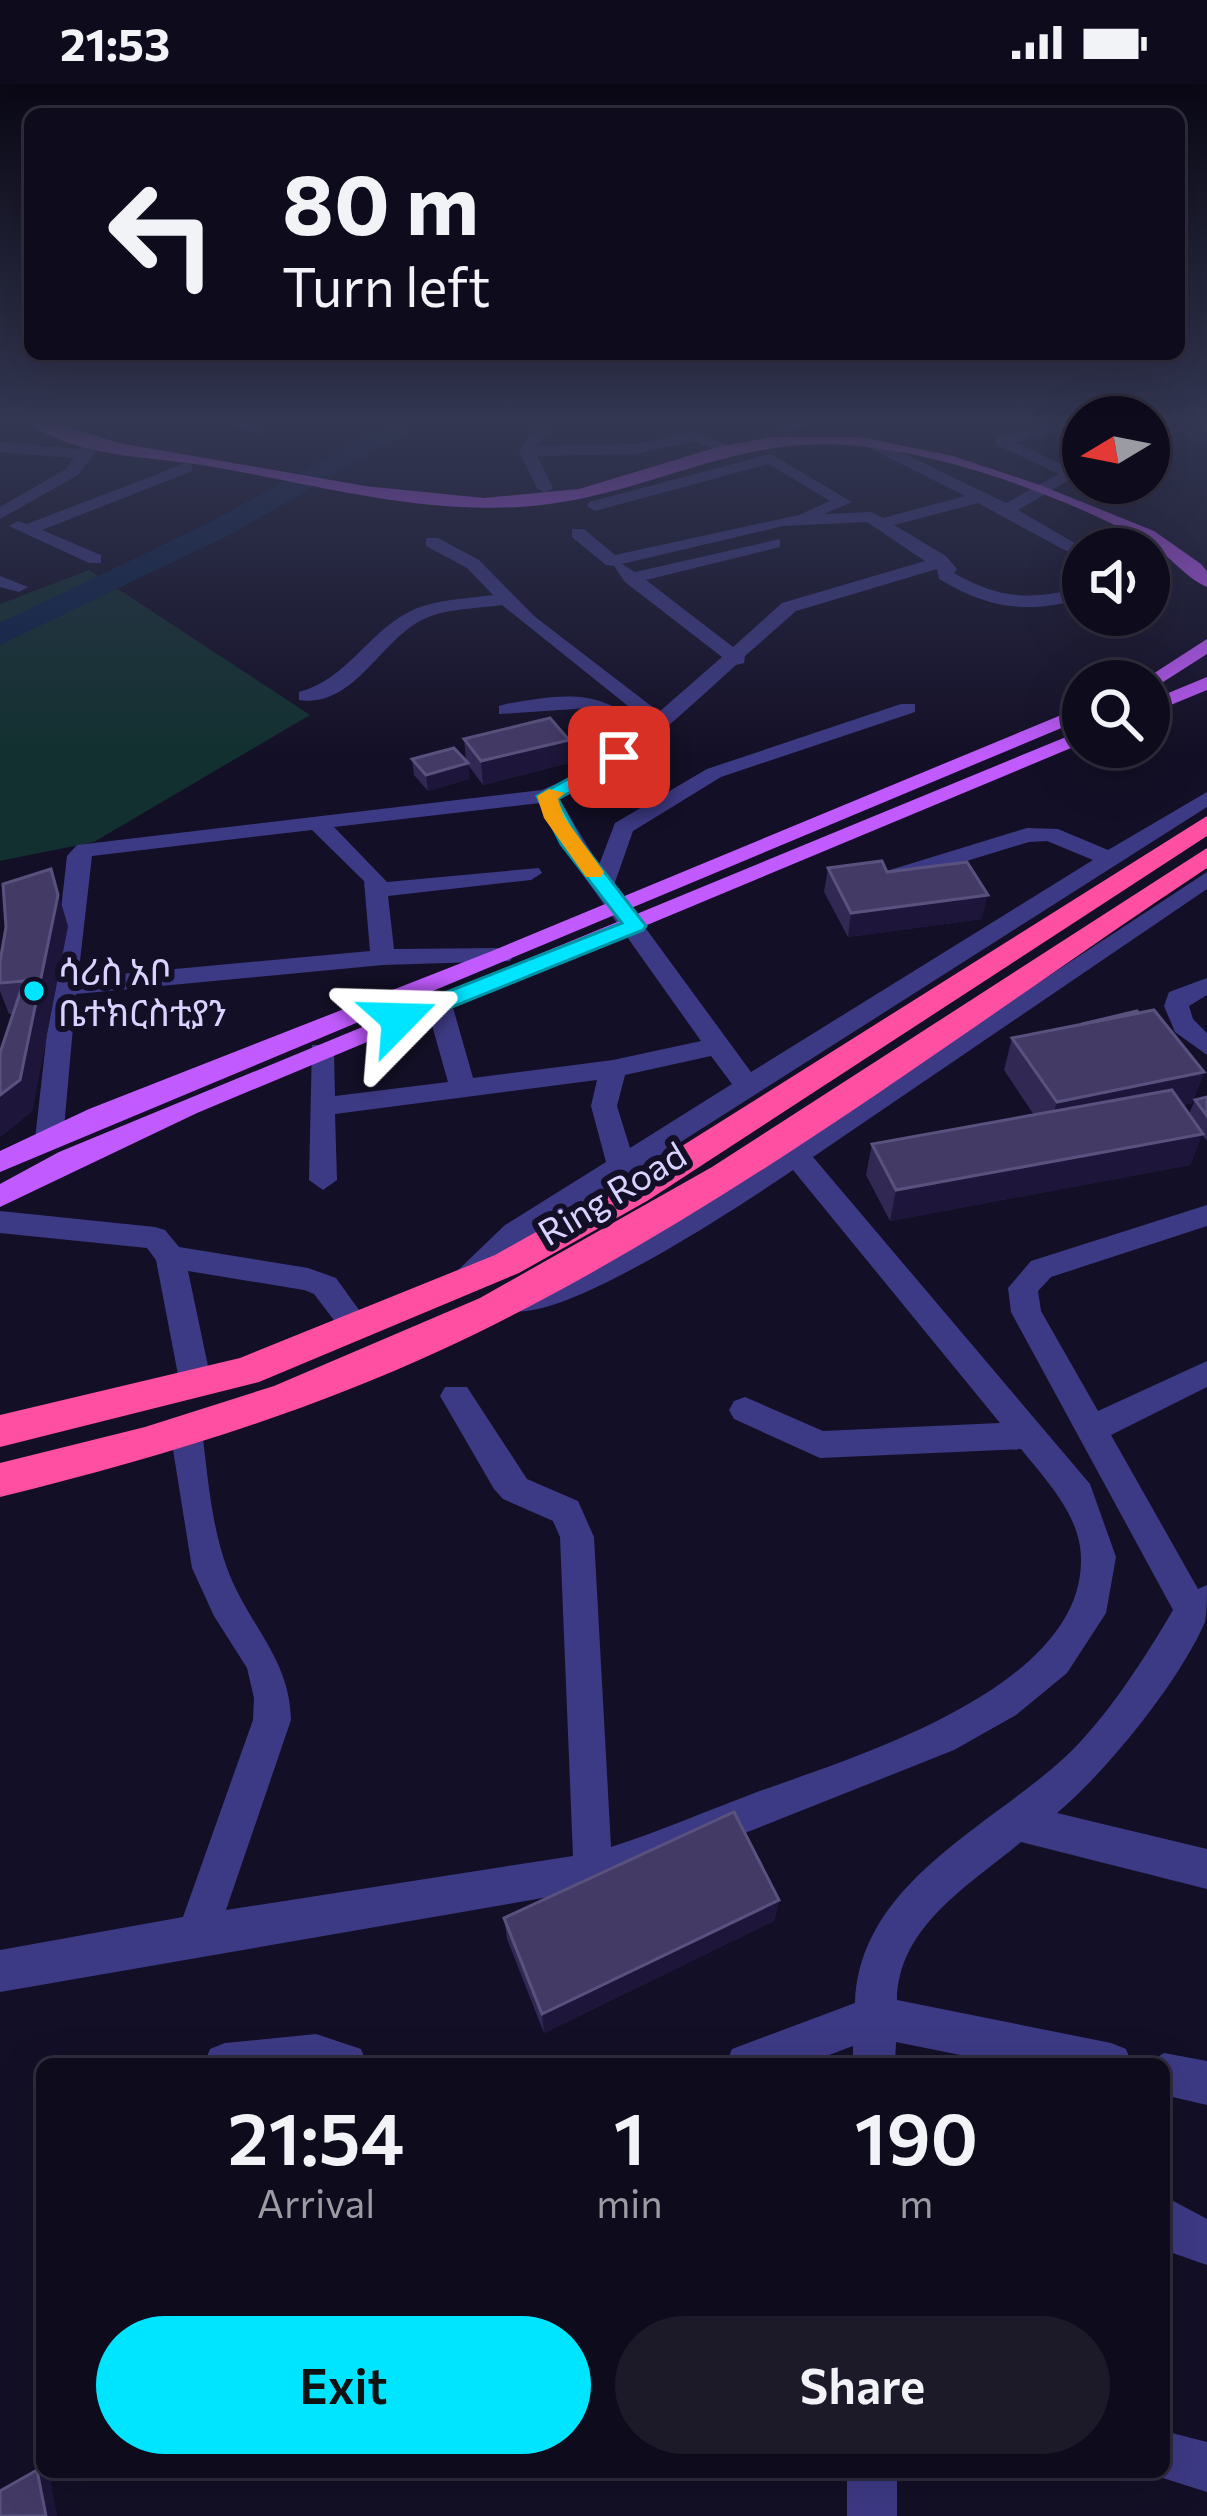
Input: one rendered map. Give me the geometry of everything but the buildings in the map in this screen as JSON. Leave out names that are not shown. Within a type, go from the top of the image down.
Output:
[{"type":"highway","name":"Ring Road","points":[[0,1431],[196,1385],[357,1328],[478,1294],[507,1264],[635,1192],[1207,824]]},
{"type":"highway","name":"Ring Road","points":[[0,1480],[186,1431],[304,1392],[478,1294],[654,1217],[1207,856]]},
{"type":"main road","points":[[1144,533],[1189,561],[1207,582]]},
{"type":"main road","points":[[1172,533],[1197,543]]},
{"type":"main road","points":[[1170,671],[1207,645]]},
{"type":"main road","points":[[1170,699],[1207,683]]},
{"type":"main road","points":[[0,1162],[501,956],[610,894],[1062,720]]},
{"type":"main road","points":[[0,1197],[69,1160],[320,1051],[635,926],[1062,745]]},
{"type":"street","points":[[39,533],[95,559]]},
{"type":"street","points":[[579,533],[737,659]]},
{"type":"street","points":[[612,561],[730,533]]},
{"type":"street","points":[[631,578],[775,533]]},
{"type":"street","points":[[895,533],[942,568],[1007,605],[1036,607],[1062,599]]},
{"type":"street","points":[[432,542],[473,564],[504,599],[661,723]]},
{"type":"street","points":[[49,1138],[78,856],[85,850],[213,831],[318,824],[547,796],[598,773],[737,659],[789,607],[942,568]]},
{"type":"street","points":[[306,696],[335,688],[394,629],[417,614],[504,599]]},
{"type":"street","points":[[506,710],[590,700],[620,714],[640,740]]},
{"type":"street","points":[[610,894],[623,828],[696,783],[908,708]]},
{"type":"street","points":[[547,796],[554,818],[748,1086]]},
{"type":"street","points":[[478,1294],[515,1234],[1207,798]]},
{"type":"street","points":[[318,824],[375,879],[383,957]]},
{"type":"street","points":[[887,878],[1027,835],[1050,834],[1110,859]]},
{"type":"street","points":[[377,890],[531,873]]},
{"type":"street","points":[[478,1294],[566,1288],[628,1259],[796,1155],[1207,879]]},
{"type":"street","points":[[65,988],[383,957],[457,952],[501,956]]},
{"type":"street","points":[[1207,986],[1178,998],[1175,1009],[1180,1022],[1207,1047]]},
{"type":"street","points":[[439,1004],[464,1092]]},
{"type":"street","points":[[321,1107],[613,1069],[716,1046]]},
{"type":"street","points":[[320,1051],[322,1180]]},
{"type":"street","points":[[613,1069],[604,1106],[621,1166]]},
{"type":"street","points":[[0,1970],[198,1933],[593,1871],[956,1734],[1015,1696],[1057,1654],[1098,1591],[1099,1541],[1078,1494],[796,1155]]},
{"type":"street","points":[[874,2058],[874,2018],[886,1952],[910,1909],[1080,1769],[1200,1606],[1026,1312],[1023,1288],[1041,1269],[1207,1215]]},
{"type":"street","points":[[0,1222],[140,1232],[155,1238],[170,1257],[196,1385]]},
{"type":"street","points":[[170,1257],[308,1279],[325,1286],[357,1328]]},
{"type":"street","points":[[1092,1430],[1207,1373]]},
{"type":"street","points":[[456,1396],[506,1479],[515,1489],[566,1511],[578,1537],[593,1871]]},
{"type":"street","points":[[746,1410],[820,1444],[1028,1435]]},
{"type":"street","points":[[186,1431],[202,1544],[231,1612],[269,1668],[274,1695],[272,1720],[198,1933]]},
{"type":"street","points":[[1016,1822],[1207,1869]]},
{"type":"street","points":[[764,2058],[874,2018],[1080,2058]]},
{"type":"street","points":[[286,2058],[326,2058]]},
{"type":"street","points":[[1170,2075],[1207,2083]]},
{"type":"street","points":[[1170,2225],[1178,2233],[1207,2242]]},
{"type":"street","points":[[1170,2458],[1207,2467]]},
{"type":"street","points":[[872,2478],[872,2516]]},
{"type":"green space","points":[[89,570],[310,715],[94,842],[0,861],[0,604]]},
{"type":"waterway","points":[[0,635],[210,533]]},
{"type":"slow traffic","points":[[555,793],[547,796],[554,818],[593,872]]},
{"type":"place","name":"ሳሪስ አቦ ቤተክርስቲያን","points":[[34,991]]},
{"type":"route","points":[[399,1019],[635,926],[554,818],[547,796],[574,786],[619,757]]}]
